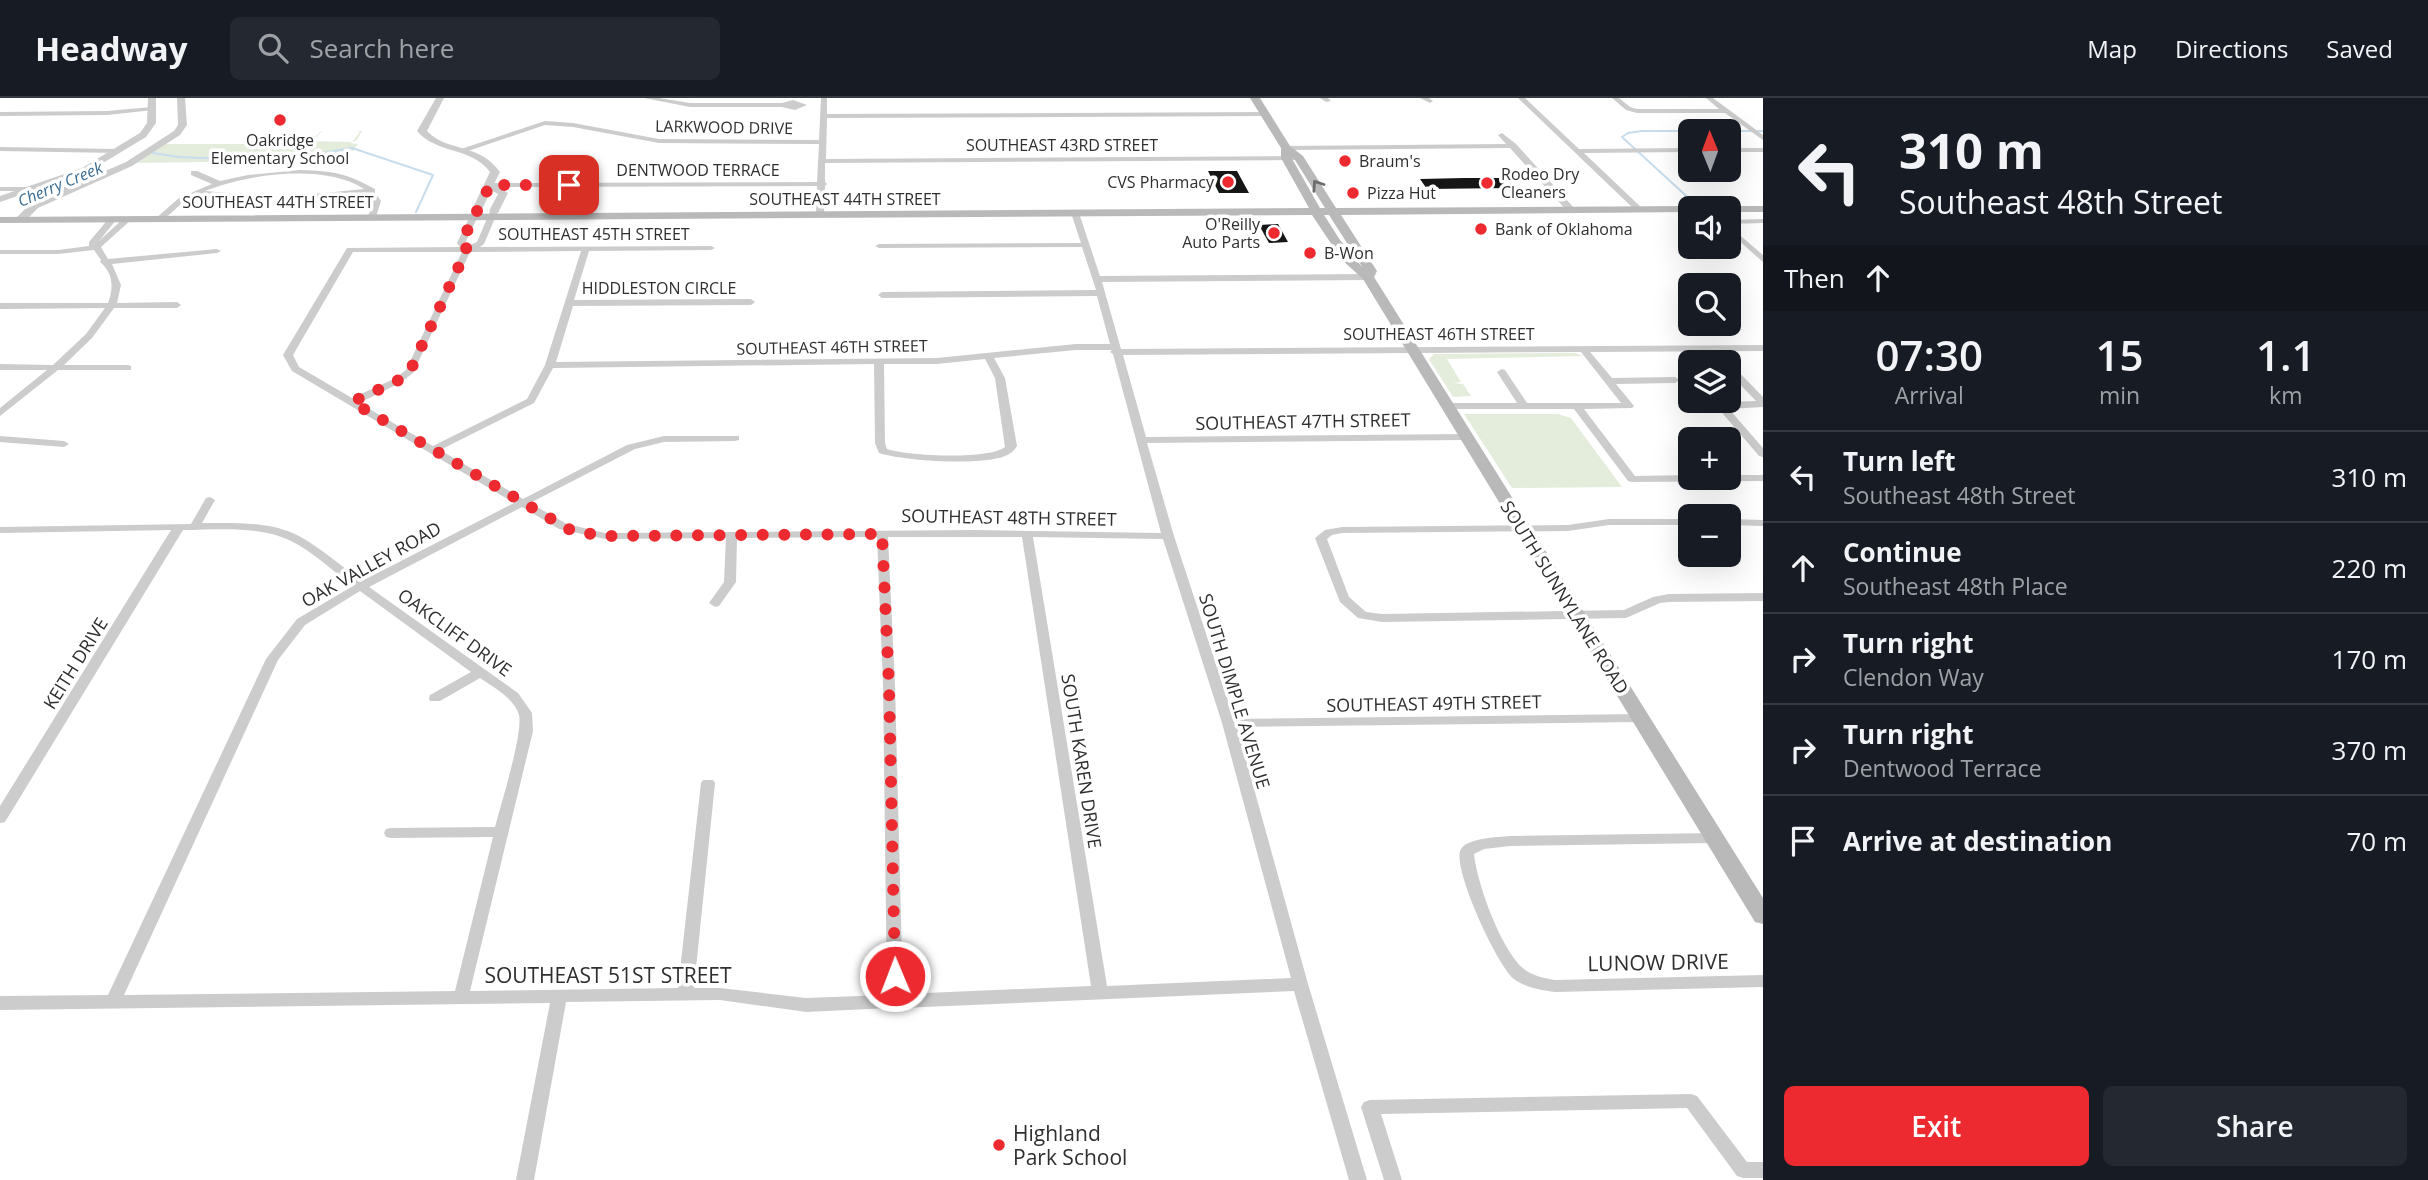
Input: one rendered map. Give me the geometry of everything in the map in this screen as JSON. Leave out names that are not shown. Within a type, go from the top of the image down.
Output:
[{"type":"main road","name":"SOUTH SUNNYLANE ROAD","points":[[1255,98],[1318,212],[1356,271],[1368,277],[1763,916]]},
{"type":"main road","name":"SOUTH SUNNYLANE ROAD","points":[[1286,153],[1299,158],[1335,211],[1371,271],[1368,277]]},
{"type":"main road","name":"SOUTHEAST 44TH STREET","points":[[0,220],[475,214],[1678,209]]},
{"type":"main road","points":[[1741,209],[1763,209]]},
{"type":"street","points":[[20,220],[34,206],[129,164],[177,133],[183,125],[181,98]]},
{"type":"street","points":[[440,98],[422,131],[430,140],[462,150],[491,164],[495,172],[461,243],[467,249]]},
{"type":"street","points":[[647,98],[674,104],[741,102],[782,105]]},
{"type":"street","points":[[820,214],[824,161],[824,98]]},
{"type":"street","points":[[1521,98],[1639,209]]},
{"type":"street","points":[[1615,98],[1630,110],[1727,111]]},
{"type":"street","points":[[1709,98],[1763,138]]},
{"type":"street","points":[[0,114],[107,113],[152,103],[151,129],[117,151],[85,170],[0,199]]},
{"type":"street","points":[[824,116],[1265,114]]},
{"type":"street","name":"LARKWOOD DRIVE","points":[[462,150],[545,122],[659,141],[823,142]]},
{"type":"street","points":[[1502,135],[1572,210]]},
{"type":"street","name":"SOUTHEAST 43RD STREET","points":[[824,161],[1513,146]]},
{"type":"street","points":[[0,149],[117,151]]},
{"type":"street","points":[[1579,151],[1678,150]]},
{"type":"street","points":[[1741,150],[1763,150]]},
{"type":"street","points":[[159,219],[169,208],[220,184],[283,173],[312,172],[363,182],[377,201],[372,217]]},
{"type":"street","points":[[194,173],[220,184]]},
{"type":"street","name":"DENTWOOD TERRACE","points":[[490,185],[823,184]]},
{"type":"street","points":[[352,402],[397,381],[410,371],[467,249],[480,244],[503,193],[490,185]]},
{"type":"street","points":[[0,189],[70,189]]},
{"type":"street","points":[[304,197],[372,191]]},
{"type":"street","points":[[196,193],[253,197]]},
{"type":"street","points":[[481,200],[499,200]]},
{"type":"street","name":"SOUTH DIMPLE AVENUE","points":[[1075,213],[1097,279],[1168,536],[1228,723],[1300,984],[1358,1180]]},
{"type":"street","points":[[0,414],[97,329],[114,305],[117,284],[97,247],[92,243],[113,219]]},
{"type":"street","points":[[0,252],[58,252],[97,247],[128,219]]},
{"type":"street","points":[[1741,222],[1763,221]]},
{"type":"street","points":[[1741,239],[1763,259]]},
{"type":"street","points":[[878,246],[1086,245]]},
{"type":"street","name":"SOUTHEAST 45TH STREET","points":[[350,250],[711,248]]},
{"type":"street","points":[[432,450],[531,401],[550,365],[586,249]]},
{"type":"street","name":"SOUTHEAST 48TH STREET","points":[[350,250],[288,355],[295,369],[562,527],[592,535],[1168,536]]},
{"type":"street","points":[[104,262],[217,251]]},
{"type":"street","points":[[1097,279],[1368,277]]},
{"type":"street","points":[[882,295],[1099,293]]},
{"type":"street","name":"HIDDLESTON CIRCLE","points":[[568,303],[751,302]]},
{"type":"street","points":[[0,306],[177,305]]},
{"type":"street","name":"SOUTHEAST 46TH STREET","points":[[550,365],[937,361],[1076,348],[1763,348]]},
{"type":"street","points":[[1447,406],[1629,406],[1584,350]]},
{"type":"street","points":[[879,362],[880,443],[883,451],[902,456],[990,456],[1012,446],[1000,378],[988,356]]},
{"type":"street","points":[[0,367],[128,368]]},
{"type":"street","points":[[1502,372],[1524,406]]},
{"type":"street","points":[[1610,381],[1675,380]]},
{"type":"street","points":[[1741,380],[1763,404]]},
{"type":"street","points":[[1763,404],[1731,404],[1723,408],[1763,454]]},
{"type":"street","points":[[1577,406],[1632,480],[1763,478]]},
{"type":"street","name":"SOUTHEAST 47TH STREET","points":[[1140,440],[1466,437]]},
{"type":"street","name":"OAK VALLEY ROAD","points":[[113,1002],[272,659],[293,629],[308,616],[361,586],[639,444],[664,439],[735,438]]},
{"type":"street","points":[[0,439],[64,444]]},
{"type":"street","points":[[194,527],[210,500]]},
{"type":"street","points":[[1678,522],[1609,523],[1568,528],[1329,531],[1321,538],[1344,598],[1362,615],[1382,618],[1626,614],[1657,600],[1669,598],[1763,597]]},
{"type":"street","points":[[1741,522],[1763,523]]},
{"type":"street","name":"OAKCLIFF DRIVE","points":[[0,530],[241,526],[278,532],[296,539],[513,696],[525,713],[527,722],[461,997]]},
{"type":"street","name":"KEITH DRIVE","points":[[0,818],[179,527]]},
{"type":"street","points":[[882,534],[889,685],[895,1003]]},
{"type":"street","points":[[715,603],[730,582],[732,535]]},
{"type":"street","name":"SOUTH KAREN DRIVE","points":[[1027,535],[1100,993]]},
{"type":"street","points":[[435,698],[479,673]]},
{"type":"street","name":"SOUTHEAST 49TH STREET","points":[[1228,723],[1640,718]]},
{"type":"street","points":[[685,994],[708,783]]},
{"type":"street","points":[[391,833],[501,832]]},
{"type":"street","points":[[1467,850],[1481,844],[1510,841],[1715,838]]},
{"type":"street","name":"LUNOW DRIVE","points":[[1467,850],[1466,862],[1471,881],[1502,949],[1515,971],[1536,983],[1555,986],[1763,981]]},
{"type":"street","name":"SOUTHEAST 51ST STREET","points":[[0,1003],[731,994],[806,1005],[1300,984]]},
{"type":"street","points":[[525,1180],[559,996]]},
{"type":"street","points":[[1393,1180],[1370,1107],[1691,1101],[1743,1170],[1763,1170]]},
{"type":"green space","points":[[322,131],[313,141],[352,142],[360,132],[357,131],[362,131],[357,140],[350,143],[358,144],[353,151],[278,161],[137,163],[166,144],[313,144],[311,141]]},
{"type":"green space","points":[[1575,353],[1583,356],[1447,359],[1461,382],[1453,383],[1463,384],[1471,396],[1453,397],[1429,359],[1434,354]]},
{"type":"green space","points":[[1464,414],[1558,414],[1571,418],[1622,487],[1512,488]]},
{"type":"building","name":"CVS Pharmacy","points":[[1208,171],[1237,171],[1249,193],[1219,193]]},
{"type":"building","points":[[1501,178],[1510,188],[1427,189],[1420,179]]},
{"type":"building","name":"O'Reilly Auto Parts","points":[[1278,224],[1288,242],[1269,243],[1259,225]]},
{"type":"waterway","points":[[1686,196],[1622,137],[1628,133],[1642,131],[1763,131]]},
{"type":"waterway","points":[[153,153],[178,157],[275,161],[352,148],[433,175],[416,212]]},
{"type":"place","name":"Oakridge Elementary School","points":[[280,120]]},
{"type":"place","name":"Braum's","points":[[1345,161]]},
{"type":"place","name":"CVS Pharmacy","points":[[1228,182]]},
{"type":"place","name":"Rodeo Dry Cleaners","points":[[1487,183]]},
{"type":"place","name":"Pizza Hut","points":[[1353,193]]},
{"type":"place","name":"Bank of Oklahoma","points":[[1481,229]]},
{"type":"place","name":"O'Reilly Auto Parts","points":[[1274,233]]},
{"type":"place","name":"B-Won","points":[[1310,253]]},
{"type":"place","name":"Highland Park School","points":[[999,1145]]},
{"type":"route","points":[[569,185],[490,185],[461,243],[467,249],[410,371],[397,381],[352,402],[572,531],[605,536],[882,534],[889,685],[895,976]]},
{"type":"water label","name":"Cherry Creek","points":[[60,184]]}]
